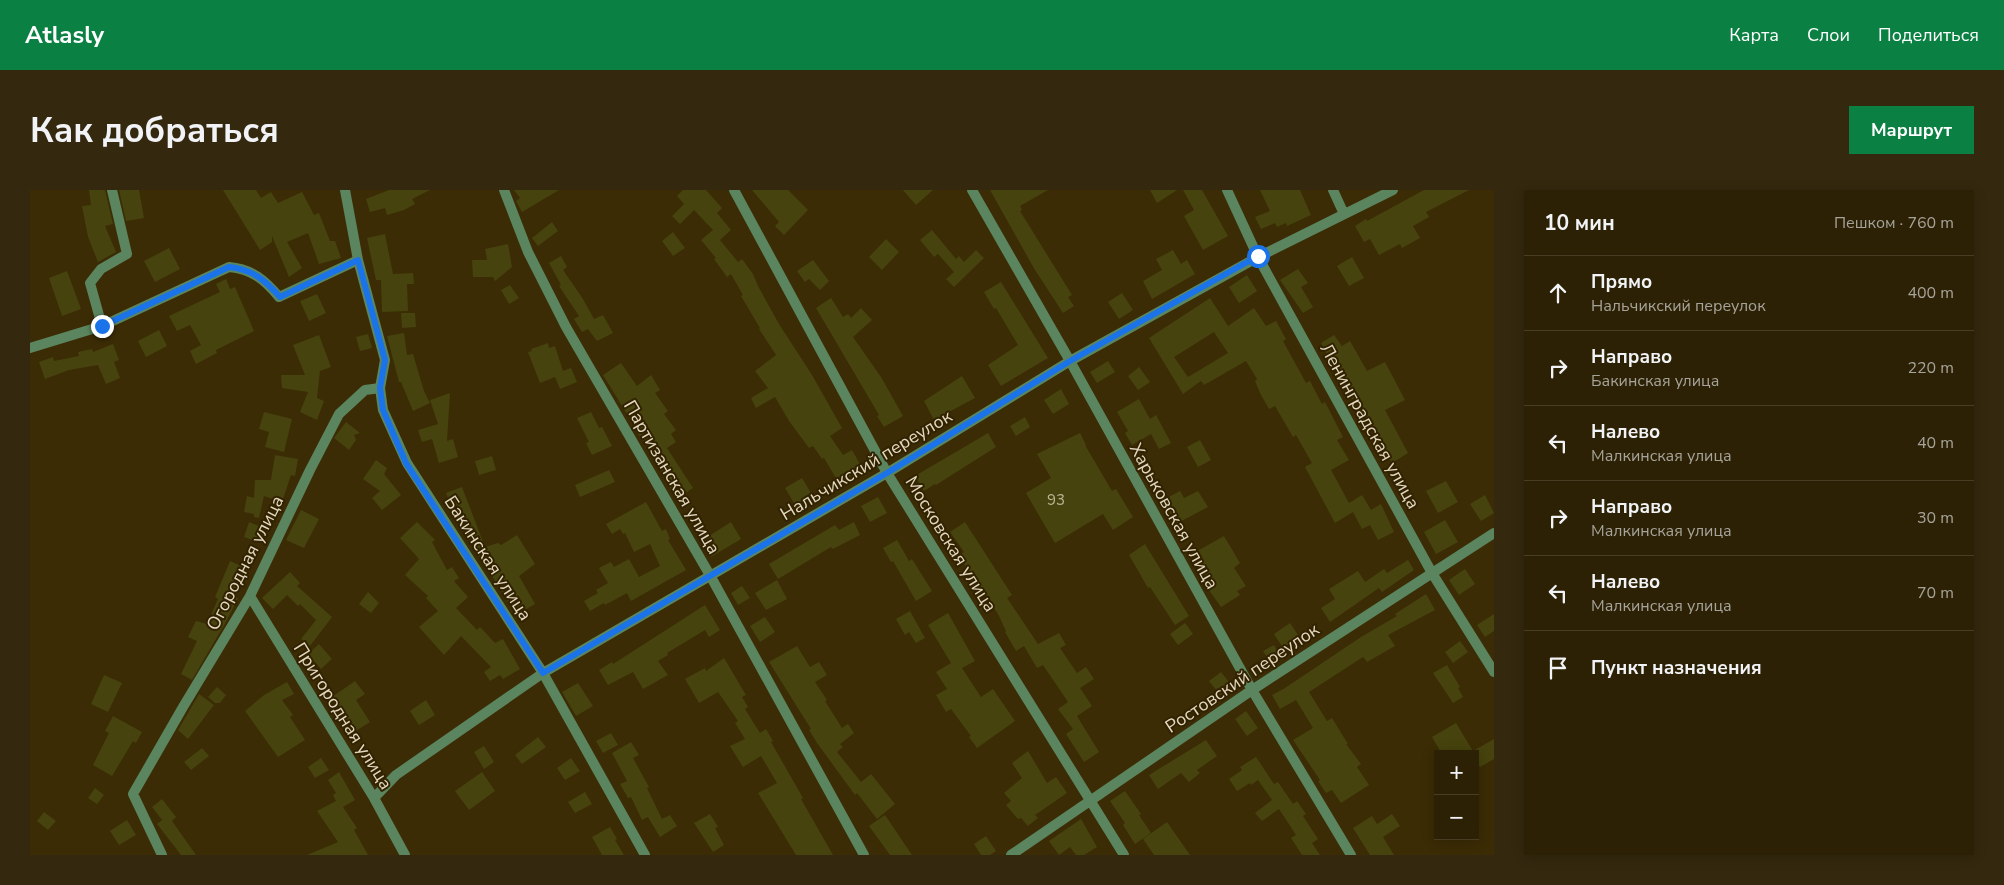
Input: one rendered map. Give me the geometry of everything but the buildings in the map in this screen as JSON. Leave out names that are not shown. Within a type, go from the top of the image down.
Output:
[{"type":"street","points":[[102,326],[90,282],[101,269],[127,254],[112,190]]},
{"type":"street","name":"Бакинская улица","points":[[344,190],[358,260],[385,360],[380,388],[383,410],[406,463],[543,673],[646,855]]},
{"type":"street","name":"Партизанская улица","points":[[504,190],[528,252],[566,327],[711,577],[864,855]]},
{"type":"street","name":"Московская улица","points":[[734,190],[887,473],[1124,855]]},
{"type":"street","name":"Харьковская улица","points":[[972,190],[1070,361],[1252,690],[1351,855]]},
{"type":"street","name":"Ленинградская улица","points":[[1227,190],[1258,256],[1432,573],[1494,672]]},
{"type":"street","points":[[1333,190],[1344,214]]},
{"type":"street","name":"Нальчикский переулок","points":[[374,798],[396,775],[543,673],[887,473],[1070,361],[1258,256],[1393,190]]},
{"type":"street","points":[[30,348],[102,326],[229,267],[245,268],[268,284],[280,297],[358,260]]},
{"type":"street","name":"Огородная улица","points":[[162,855],[133,794],[250,596],[339,414],[366,390],[380,388]]},
{"type":"street","name":"Ростовский переулок","points":[[1011,855],[1252,690],[1494,533]]},
{"type":"street","name":"Пригородная улица","points":[[250,596],[374,798],[405,855]]},
{"type":"route","points":[[102,326],[229,267],[245,268],[268,284],[280,297],[358,260],[385,360],[380,388],[383,410],[406,463],[543,673],[887,473],[1070,361],[1258,256]]}]
